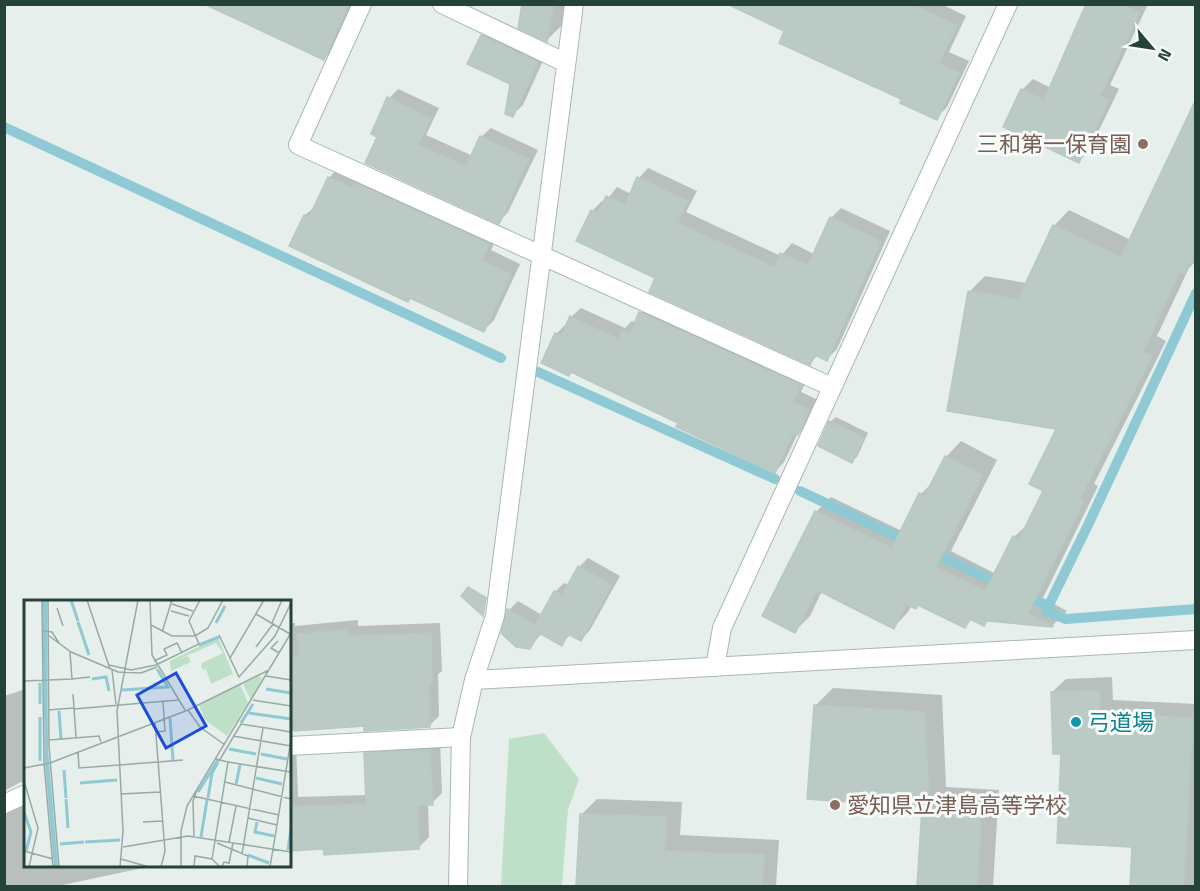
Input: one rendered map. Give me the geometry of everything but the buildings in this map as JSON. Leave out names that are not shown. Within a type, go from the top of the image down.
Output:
[{"type":"street","points":[[362,4],[298,145],[832,387]]},
{"type":"street","points":[[442,4],[566,63]]},
{"type":"street","points":[[458,886],[461,737],[474,680],[495,616],[574,4]]},
{"type":"street","points":[[715,667],[722,628],[1008,4]]},
{"type":"street","points":[[474,680],[1196,640]]},
{"type":"street","points":[[291,746],[461,737]]},
{"type":"street","points":[[4,804],[24,795]]},
{"type":"green space","points":[[544,733],[579,779],[568,810],[562,886],[501,886],[509,739]]},
{"type":"waterway","points":[[4,127],[501,358]]},
{"type":"waterway","points":[[1196,293],[1046,611],[1066,619],[1196,609]]},
{"type":"waterway","points":[[538,372],[775,479]]},
{"type":"waterway","points":[[800,491],[909,542]]},
{"type":"waterway","points":[[929,551],[1002,585]]},
{"type":"waterway","points":[[1021,594],[1048,606]]},
{"type":"place","name":"三和第一保育園","points":[[1143,144]]},
{"type":"place","name":"弓道場","points":[[1076,722]]},
{"type":"place","name":"愛知県立津島高等学校","points":[[835,805]]}]
